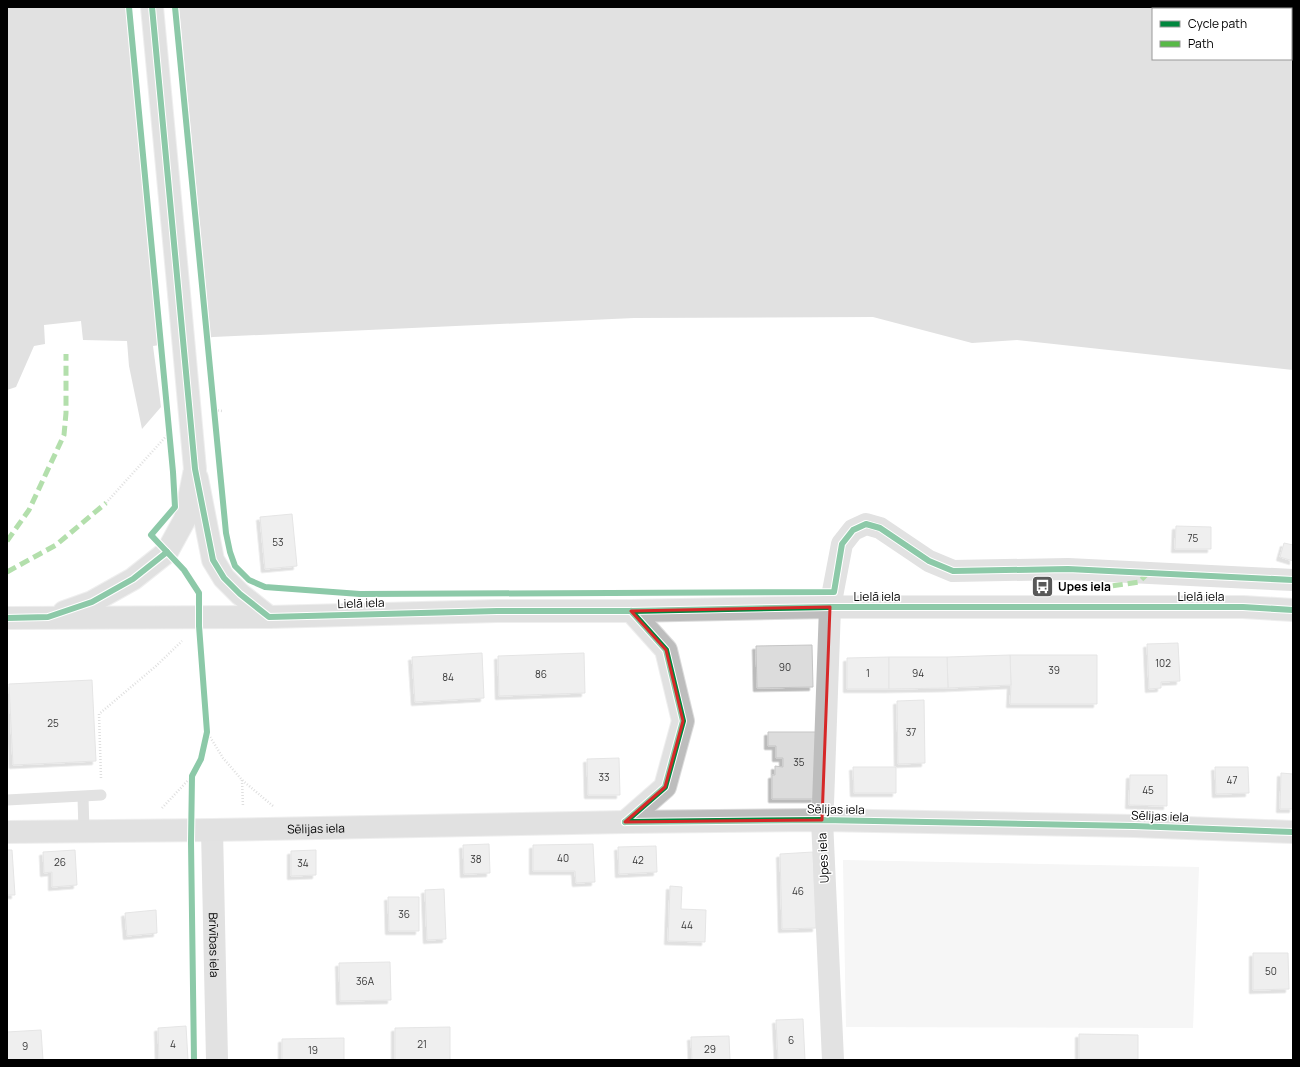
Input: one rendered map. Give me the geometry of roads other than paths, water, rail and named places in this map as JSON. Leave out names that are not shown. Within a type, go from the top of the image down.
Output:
[{"type":"main road","points":[[152,7],[195,469],[213,560],[224,578],[240,594],[269,617]]},
{"type":"main road","points":[[48,617],[92,602],[133,579],[167,552],[185,518],[195,469]]},
{"type":"main road","name":"Lielā iela","points":[[7,618],[269,617],[497,610],[631,611],[830,607],[1236,607],[1293,610]]},
{"type":"main road","points":[[625,822],[665,787],[683,721],[666,650],[631,611]]},
{"type":"main road","name":"Sēlijas iela","points":[[7,832],[822,820],[1134,826],[1293,832]]},
{"type":"street","name":"Upes iela","points":[[833,1060],[822,820],[830,607],[842,544],[853,530],[866,524],[880,528],[929,561],[954,571],[1068,569],[1293,580]]},
{"type":"street","name":"Brīvības iela","points":[[212,830],[217,1060]]},
{"type":"lane","points":[[7,800],[101,795]]},
{"type":"lane","points":[[83,796],[84,831]]},
{"type":"place","name":"Upes iela","points":[[1042,586]]}]
